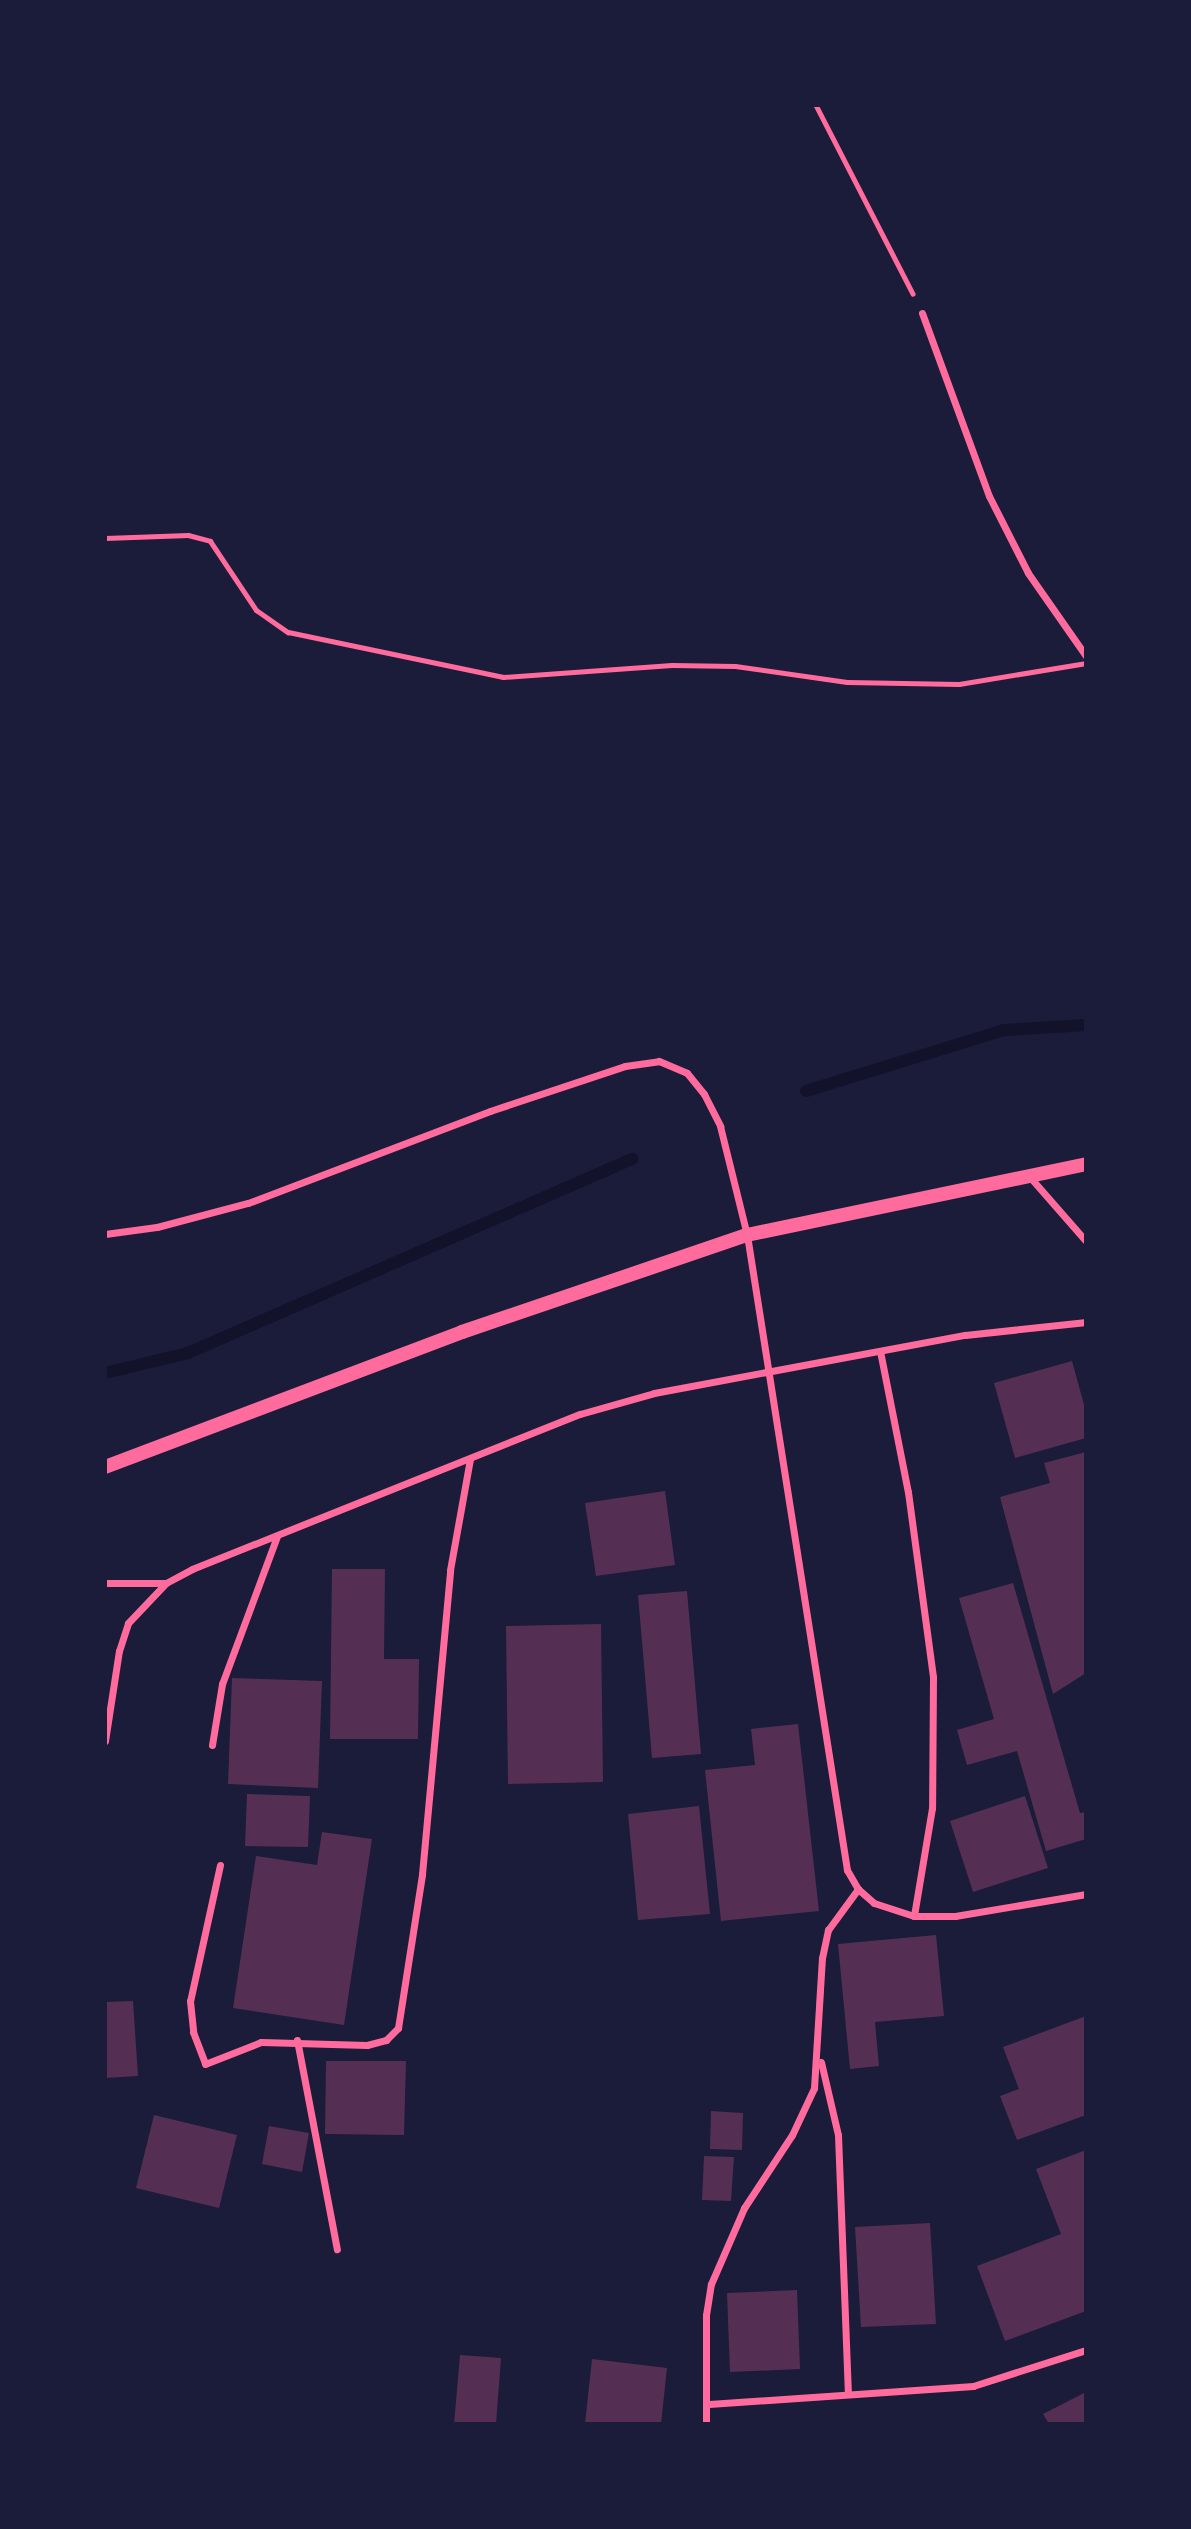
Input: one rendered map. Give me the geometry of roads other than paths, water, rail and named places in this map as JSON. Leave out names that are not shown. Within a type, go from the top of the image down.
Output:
[{"type":"main road","points":[[105,1467],[461,1332],[747,1235],[1086,1164]]},
{"type":"street","points":[[922,313],[989,496],[1028,573],[1086,656]]},
{"type":"street","points":[[105,1234],[157,1227],[248,1203],[490,1111],[625,1066],[659,1061],[687,1073],[704,1094],[720,1126],[747,1235],[842,1844],[858,1889],[874,1903],[914,1916],[955,1916],[1086,1894]]},
{"type":"street","points":[[1029,1176],[1086,1241]]},
{"type":"street","points":[[105,1583],[166,1583],[592,1410],[701,1381],[1007,1328],[1086,1322]]},
{"type":"street","points":[[880,1350],[908,1492],[933,1677],[933,1795],[914,1916]]},
{"type":"street","points":[[220,1865],[190,2001],[193,2032],[205,2064],[261,2042],[298,2040],[368,2045],[386,2040],[398,2028],[425,1848],[449,1582],[470,1459]]},
{"type":"street","points":[[212,1745],[222,1684],[277,1536]]},
{"type":"street","points":[[105,1741],[119,1651],[128,1623],[166,1583]]},
{"type":"street","points":[[848,2392],[838,2135],[820,2057],[822,1958],[828,1930],[858,1889]]},
{"type":"street","points":[[298,2040],[337,2249]]},
{"type":"street","points":[[706,2424],[709,2404],[706,2315],[711,2284],[744,2208],[805,2110],[820,2057]]},
{"type":"street","points":[[709,2404],[848,2392],[973,2386],[1086,2350]]},
{"type":"lane","points":[[105,538],[188,535],[210,541],[256,610],[288,632],[503,677],[672,665],[735,666],[848,682],[947,684],[1086,663]]},
{"type":"waterway","points":[[806,1091],[1004,1030],[1086,1025]]},
{"type":"waterway","points":[[105,1373],[188,1353],[633,1159]]}]
